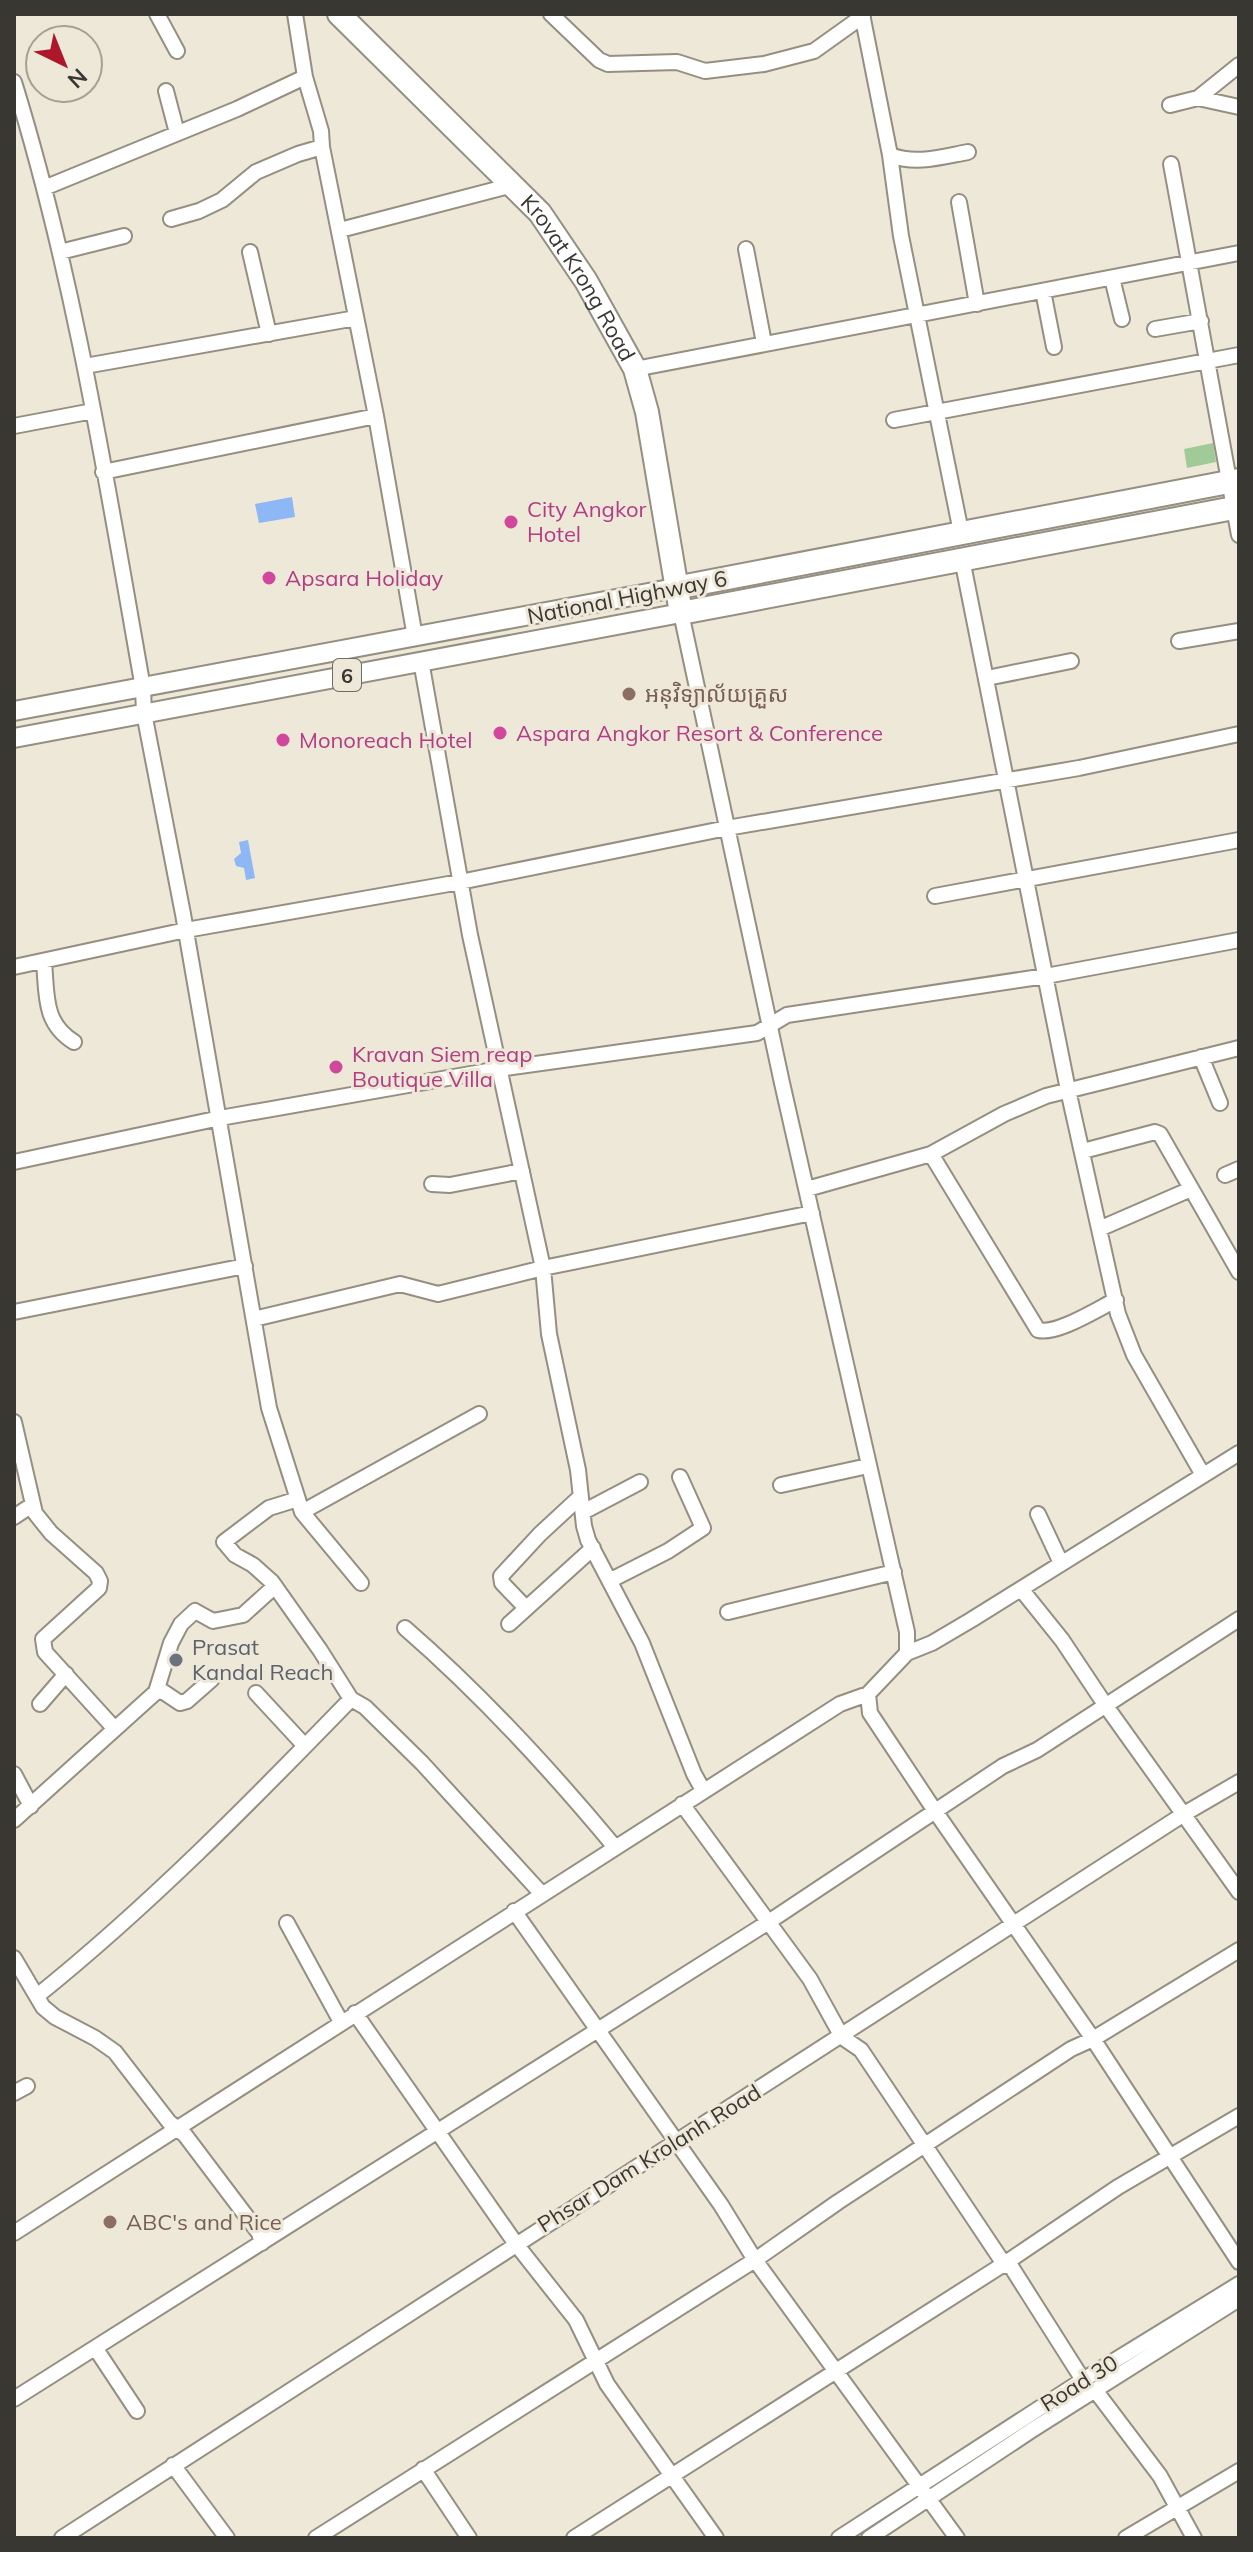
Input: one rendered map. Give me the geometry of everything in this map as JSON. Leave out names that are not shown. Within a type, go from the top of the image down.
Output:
[{"type":"highway","name":"Krovat Krong Road","points":[[339,14],[540,213],[565,248],[635,369],[647,412],[681,613]]},
{"type":"highway","name":"National Highway 6","points":[[675,588],[1234,481]]},
{"type":"highway","name":"National Highway 6","points":[[681,613],[1236,507]]},
{"type":"main road","name":"National Highway 6","points":[[14,711],[675,588]]},
{"type":"main road","name":"National Highway 6","points":[[14,738],[681,613]]},
{"type":"street","points":[[157,14],[177,51]]},
{"type":"street","points":[[295,14],[305,77],[321,131],[376,416],[415,637]]},
{"type":"street","points":[[551,14],[599,60],[608,64],[677,62],[705,71],[737,69],[801,56],[814,51],[863,15],[890,155],[901,236],[961,532]]},
{"type":"street","points":[[1170,105],[1198,98],[1239,65]]},
{"type":"street","points":[[44,188],[237,109],[305,77]]},
{"type":"street","points":[[14,82],[44,188],[85,366],[269,1408],[300,1506],[361,1583]]},
{"type":"street","points":[[166,91],[177,133]]},
{"type":"street","points":[[1198,98],[1239,107]]},
{"type":"street","points":[[171,219],[222,200],[256,172],[322,147]]},
{"type":"street","points":[[890,155],[917,161],[968,152]]},
{"type":"street","points":[[1171,164],[1207,361],[1234,481],[1239,535]]},
{"type":"street","points":[[340,230],[513,185]]},
{"type":"street","points":[[959,202],[977,304]]},
{"type":"street","points":[[60,252],[124,236]]},
{"type":"street","points":[[746,249],[764,343]]},
{"type":"street","points":[[250,252],[269,334]]},
{"type":"street","points":[[635,369],[1239,253]]},
{"type":"street","points":[[1112,278],[1122,319]]},
{"type":"street","points":[[1043,291],[1054,347]]},
{"type":"street","points":[[85,366],[356,318]]},
{"type":"street","points":[[1155,329],[1201,321]]},
{"type":"street","points":[[894,420],[1239,355]]},
{"type":"street","points":[[14,426],[93,411]]},
{"type":"street","points":[[103,472],[376,416]]},
{"type":"street","points":[[962,559],[1068,1090],[1123,1328],[1134,1355],[1203,1475]]},
{"type":"street","points":[[681,613],[769,1024],[894,1572],[907,1632],[907,1653]]},
{"type":"street","points":[[1179,641],[1239,631]]},
{"type":"street","points":[[421,661],[460,882],[543,1268],[549,1334],[578,1470],[584,1526],[642,1643],[703,1790]]},
{"type":"street","points":[[987,678],[1071,661]]},
{"type":"street","points":[[14,967],[186,930],[460,882],[727,828],[1079,768],[1239,734]]},
{"type":"street","points":[[935,896],[1239,840]]},
{"type":"street","points":[[14,1162],[220,1118],[499,1069],[757,1033],[787,1015],[1046,976],[1239,940]]},
{"type":"street","points":[[44,962],[52,1023],[74,1042]]},
{"type":"street","points":[[807,1189],[931,1154],[1004,1114],[1068,1090],[1239,1048]]},
{"type":"street","points":[[1201,1057],[1220,1103]]},
{"type":"street","points":[[1083,1151],[1158,1133],[1239,1272]]},
{"type":"street","points":[[931,1154],[1038,1330],[1045,1332],[1058,1328],[1116,1300]]},
{"type":"street","points":[[432,1184],[450,1185],[522,1171]]},
{"type":"street","points":[[1099,1229],[1191,1189]]},
{"type":"street","points":[[254,1319],[400,1284],[438,1294],[543,1268],[812,1213]]},
{"type":"street","points":[[14,1312],[245,1266]]},
{"type":"street","points":[[479,1414],[300,1506],[269,1508],[224,1542],[235,1555],[253,1565],[275,1586],[351,1699],[365,1707],[422,1763],[541,1893]]},
{"type":"street","points":[[14,1422],[18,1454],[32,1505],[40,1521],[96,1573],[100,1581],[99,1588],[43,1639],[45,1652],[114,1728]]},
{"type":"street","points":[[14,2233],[614,1846],[840,1704],[868,1694],[907,1653],[932,1643],[1239,1453]]},
{"type":"street","points":[[781,1485],[868,1466]]},
{"type":"street","points":[[611,1580],[677,1546],[703,1528],[680,1477]]},
{"type":"street","points":[[583,1512],[640,1482]]},
{"type":"street","points":[[526,1608],[502,1583],[501,1576],[580,1497]]},
{"type":"street","points":[[14,1517],[32,1505]]},
{"type":"street","points":[[1038,1514],[1061,1563]]},
{"type":"street","points":[[509,1624],[593,1548]]},
{"type":"street","points":[[728,1612],[894,1572]]},
{"type":"street","points":[[156,1692],[171,1643],[181,1624],[195,1611],[213,1621],[243,1615],[275,1586]]},
{"type":"street","points":[[1021,1589],[1062,1640],[1239,1892]]},
{"type":"street","points":[[14,2399],[767,1923],[1003,1766],[1037,1750],[1239,1619]]},
{"type":"street","points":[[405,1628],[447,1664],[560,1781],[614,1846]]},
{"type":"street","points":[[40,1704],[66,1674]]},
{"type":"street","points":[[14,1820],[156,1692],[162,1691],[180,1703],[187,1701],[212,1679]]},
{"type":"street","points":[[256,1693],[305,1746]]},
{"type":"street","points":[[868,1694],[870,1713],[875,1722],[1093,2039],[1239,2262]]},
{"type":"street","points":[[37,1996],[89,1954],[351,1699]]},
{"type":"street","points":[[14,1774],[31,1806]]},
{"type":"street","name":"Phsar Dam Krolanh Road","points":[[62,2538],[1184,1814],[1239,1782]]},
{"type":"street","points":[[682,1804],[810,1979],[842,2037],[861,2050],[1004,2264],[1012,2268],[1083,2380]]},
{"type":"street","points":[[514,1911],[834,2372],[957,2538]]},
{"type":"street","points":[[287,1923],[341,2022]]},
{"type":"street","points":[[316,2538],[755,2260],[1071,2049],[1093,2039],[1239,1950]]},
{"type":"street","points":[[14,1958],[43,2007],[115,2052],[175,2128],[185,2135],[210,2166],[259,2233],[262,2243]]},
{"type":"street","points":[[355,2013],[516,2244],[576,2320],[607,2384],[716,2538]]},
{"type":"street","points":[[574,2538],[1004,2264],[1118,2187],[1239,2116]]},
{"type":"street","name":"Road 30","points":[[925,2492],[1083,2380],[1239,2284]]},
{"type":"street","name":"Road 30","points":[[925,2492],[1239,2299]]},
{"type":"street","points":[[96,2349],[137,2411]]},
{"type":"street","points":[[1095,2390],[1160,2476],[1194,2538]]},
{"type":"street","points":[[173,2465],[227,2538]]},
{"type":"street","points":[[423,2469],[469,2538]]},
{"type":"street","points":[[1126,2538],[1239,2471]]},
{"type":"street","points":[[839,2538],[925,2492]]},
{"type":"street","points":[[869,2538],[925,2492]]},
{"type":"green space","points":[[1213,443],[1216,462],[1187,468],[1184,449]]},
{"type":"water","points":[[292,497],[295,517],[259,523],[255,504]]},
{"type":"water","points":[[248,840],[255,878],[246,880],[244,868],[236,866],[234,859],[241,853],[239,842]]},
{"type":"place","name":"City Angkor Hotel","points":[[511,522]]},
{"type":"place","name":"Apsara Holiday","points":[[269,578]]},
{"type":"place","name":"អនុវិទ្យាល័យគ្រួស","points":[[629,694]]},
{"type":"place","name":"Aspara Angkor Resort & Conference","points":[[500,733]]},
{"type":"place","name":"Monoreach Hotel","points":[[283,740]]},
{"type":"place","name":"Kravan Siem reap Boutique Villa","points":[[336,1067]]},
{"type":"place","name":"Prasat Kandal Reach","points":[[176,1660]]},
{"type":"place","name":"ABC's and Rice","points":[[110,2222]]}]
